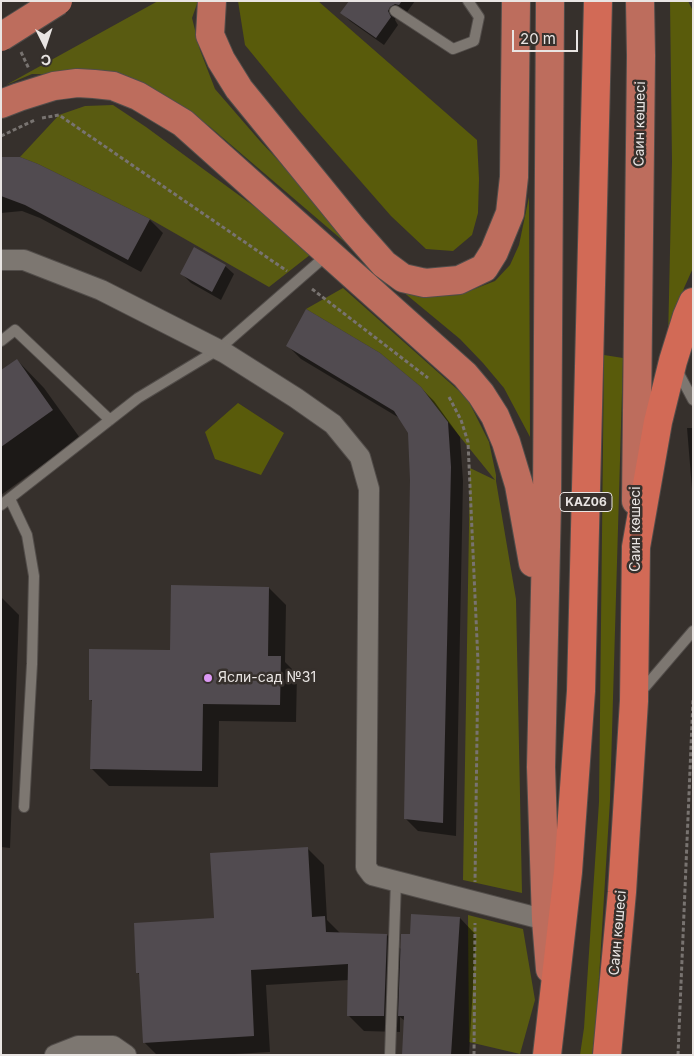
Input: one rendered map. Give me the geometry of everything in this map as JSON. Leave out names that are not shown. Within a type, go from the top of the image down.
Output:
[{"type":"highway","name":"KАZ06","points":[[547,1055],[568,872],[580,691],[598,1]]},
{"type":"highway","points":[[636,547],[658,422],[673,361],[693,302]]},
{"type":"highway","name":"Саин көшесі","points":[[607,1055],[622,892],[634,701],[636,547]]},
{"type":"main road","points":[[1,37],[58,1]]},
{"type":"main road","points":[[212,1],[210,35],[221,60],[239,89],[353,229],[384,264],[403,278],[425,283],[459,280],[484,268],[494,252],[510,213],[514,177],[516,1]]},
{"type":"main road","points":[[550,1],[547,503],[541,767],[546,920],[552,1001]]},
{"type":"main road","name":"Саин көшесі","points":[[636,547],[640,1]]},
{"type":"main road","points":[[1,104],[40,90],[77,83],[113,86],[138,96],[183,123],[465,375],[481,394],[495,416],[506,442],[519,485],[531,545],[544,642]]},
{"type":"street","points":[[1,260],[24,260],[101,290],[219,350],[296,398],[333,424],[360,457],[369,489],[366,867],[372,875],[546,920]]},
{"type":"street","points":[[55,1055],[78,1046],[113,1046],[126,1055]]},
{"type":"lane","points":[[395,11],[453,49],[474,41],[479,16],[468,1]]},
{"type":"lane","points":[[24,807],[32,664],[34,576],[27,535],[6,502],[138,398],[219,350],[329,253]]},
{"type":"lane","points":[[1,341],[15,330],[110,420]]},
{"type":"lane","points":[[673,361],[693,400]]},
{"type":"lane","points":[[634,701],[693,630]]},
{"type":"lane","points":[[390,1055],[396,882]]},
{"type":"path","points":[[678,1055],[693,699]]},
{"type":"shaded area","points":[[158,1],[198,1],[192,18],[200,50],[215,89],[260,141],[396,286],[209,126],[122,75],[32,74],[6,85]]},
{"type":"shaded area","points":[[238,1],[318,1],[477,140],[478,213],[472,235],[453,251],[426,249],[391,216],[300,112],[245,45]]},
{"type":"shaded area","points":[[670,1],[688,1],[693,11],[693,268],[684,288],[668,341],[672,162]]},
{"type":"shaded area","points":[[113,105],[146,127],[315,251],[269,287],[150,219],[20,157],[59,115],[85,106]]},
{"type":"shaded area","points":[[529,197],[530,437],[504,388],[483,363],[460,339],[396,286],[429,296],[459,295],[495,281],[510,265],[519,245]]},
{"type":"shaded area","points":[[343,288],[467,398],[489,442],[516,599],[522,893],[463,880],[470,468],[495,480],[421,387],[380,353],[306,309]]},
{"type":"shaded area","points":[[604,355],[623,358],[610,800],[596,1026],[592,1055],[580,1055],[584,1028],[599,802]]},
{"type":"shaded area","points":[[238,403],[284,433],[261,475],[215,459],[205,432]]},
{"type":"shaded area","points":[[468,915],[523,929],[535,1000],[520,1054],[469,1042]]},
{"type":"building","points":[[349,1],[402,1],[399,5],[395,4],[390,7],[388,11],[391,17],[376,38],[340,13]]},
{"type":"building","points":[[1,157],[20,157],[38,164],[150,219],[128,260],[25,205],[1,196]]},
{"type":"building","points":[[194,247],[226,265],[212,292],[180,274]]},
{"type":"building","points":[[306,309],[380,353],[421,387],[448,422],[451,467],[443,823],[404,819],[410,480],[408,433],[394,411],[286,346]]},
{"type":"building","points":[[17,359],[53,410],[1,447],[1,370]]},
{"type":"building","points":[[171,585],[269,587],[268,656],[281,656],[280,705],[203,704],[202,771],[90,769],[92,700],[89,700],[89,649],[170,650]]},
{"type":"building","points":[[308,847],[312,917],[325,916],[326,932],[387,934],[384,1016],[347,1016],[348,964],[251,970],[254,1036],[143,1043],[139,973],[136,973],[134,923],[214,918],[210,853]]},
{"type":"building","points":[[411,914],[460,917],[451,1055],[402,1055],[404,1016],[398,1016],[401,934],[410,934]]},
{"type":"place","name":"Ясли-сад №31","points":[[208,678]]}]
